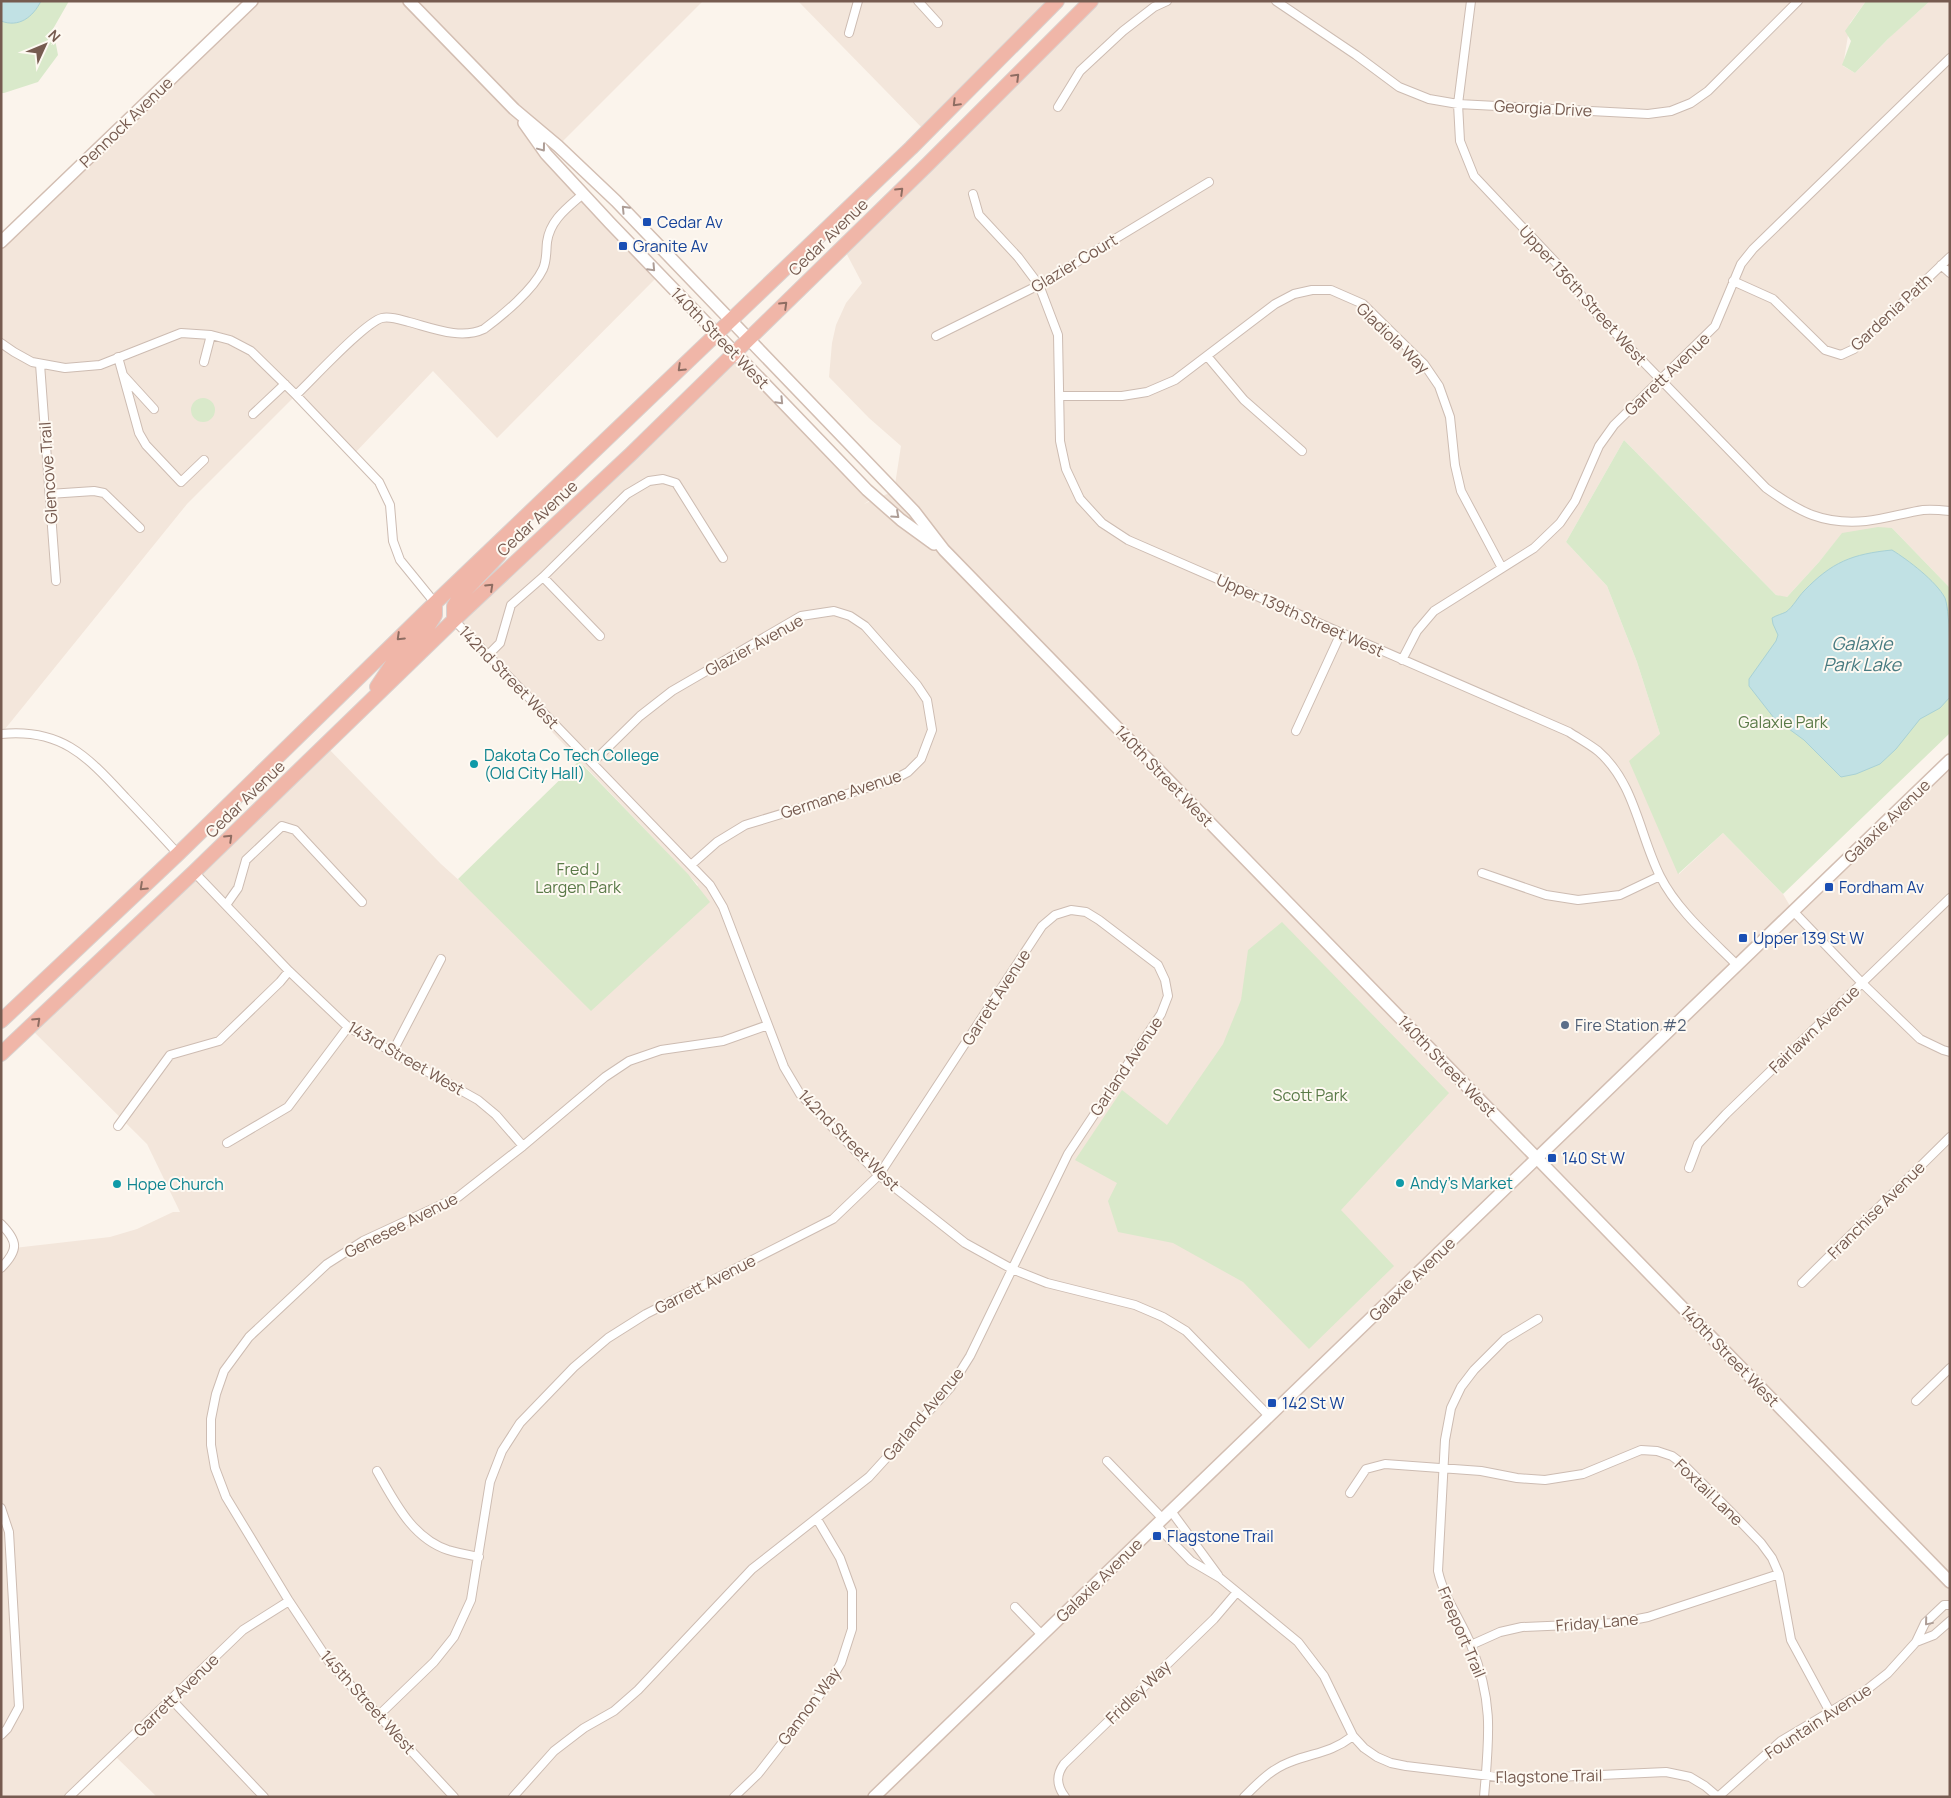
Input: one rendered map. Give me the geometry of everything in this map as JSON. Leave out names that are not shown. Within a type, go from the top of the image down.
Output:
[{"type":"highway","name":"Cedar Avenue","points":[[1,1021],[178,854],[435,603],[911,148],[1057,1]]},
{"type":"highway","name":"Cedar Avenue","points":[[1,1054],[194,872],[454,620],[631,454],[1092,1]]},
{"type":"highway","points":[[454,620],[454,606],[460,596],[499,555],[513,529]]},
{"type":"highway","points":[[358,714],[393,663],[427,628],[435,615],[435,603]]},
{"type":"street","name":"Pennock Avenue","points":[[1,242],[252,1]]},
{"type":"street","name":"140th Street West","points":[[409,1],[514,109],[558,146],[616,200],[914,511],[944,550],[1950,1582]]},
{"type":"street","points":[[850,33],[858,1]]},
{"type":"street","points":[[918,1],[938,23]]},
{"type":"street","points":[[1058,107],[1080,71],[1123,31],[1154,7],[1167,1]]},
{"type":"street","name":"Georgia Drive","points":[[1276,1],[1356,55],[1399,87],[1429,99],[1458,104],[1648,114],[1671,111],[1691,103],[1708,90],[1798,1]]},
{"type":"street","name":"Upper 136th Street West","points":[[1471,1],[1458,104],[1460,141],[1474,176],[1561,268],[1590,307],[1766,488],[1791,506],[1816,517],[1842,522],[1867,521],[1925,510],[1950,511]]},
{"type":"street","name":"Garrett Avenue","points":[[1402,660],[1416,631],[1434,611],[1534,548],[1560,523],[1575,501],[1599,446],[1614,425],[1715,326],[1741,264],[1753,249],[1950,58]]},
{"type":"street","name":"140th Street West","points":[[514,109],[546,154],[582,194],[867,490],[901,520],[944,550]]},
{"type":"street","name":"Glazier Court","points":[[936,336],[1039,285],[1209,182]]},
{"type":"street","points":[[296,395],[360,333],[373,322],[383,318],[395,318],[460,334],[484,329],[535,281],[544,267],[548,238],[552,226],[559,215],[582,194]]},
{"type":"street","name":"Upper 139th Street West","points":[[973,194],[979,215],[1018,257],[1039,285],[1058,335],[1060,441],[1066,469],[1080,499],[1102,523],[1128,540],[1569,732],[1597,750],[1613,766],[1626,788],[1660,876],[1680,906],[1737,965]]},
{"type":"street","name":"Gardenia Path","points":[[1733,281],[1773,299],[1826,350],[1841,355],[1854,350],[1950,257]]},
{"type":"street","points":[[1941,265],[1950,273]]},
{"type":"street","name":"Gladiola Way","points":[[1060,396],[1122,396],[1147,392],[1175,380],[1275,304],[1294,294],[1312,290],[1331,290],[1363,304],[1424,364],[1440,386],[1450,417],[1455,465],[1461,491],[1502,568]]},
{"type":"street","points":[[1,343],[19,355],[40,364],[74,368],[100,365],[181,333],[212,335],[230,340],[251,351],[379,482],[390,505],[393,541],[400,560],[435,603]]},
{"type":"street","points":[[204,362],[212,335]]},
{"type":"street","points":[[1207,356],[1244,400],[1302,450]]},
{"type":"street","points":[[118,357],[139,433],[146,446],[180,482],[204,460]]},
{"type":"street","name":"Glencove Trail","points":[[40,364],[56,581]]},
{"type":"street","points":[[122,374],[154,409]]},
{"type":"street","points":[[253,414],[285,384]]},
{"type":"street","points":[[488,655],[500,643],[511,606],[627,494],[649,481],[663,479],[676,483],[723,558]]},
{"type":"street","points":[[49,494],[94,491],[104,493],[140,528]]},
{"type":"street","points":[[543,577],[600,636]]},
{"type":"street","name":"Glazier Avenue","points":[[592,763],[640,716],[672,691],[801,616],[834,611],[850,616],[864,626],[917,685]]},
{"type":"street","name":"142nd Street West","points":[[454,620],[710,885],[723,907],[784,1067],[800,1094],[879,1175],[965,1243],[1012,1269],[1047,1283],[1134,1306],[1163,1316],[1191,1336],[1269,1416]]},
{"type":"street","points":[[1296,731],[1341,633]]},
{"type":"street","name":"Germane Avenue","points":[[691,865],[717,842],[745,825],[893,780],[908,772],[921,759],[932,730],[927,700],[917,685]]},
{"type":"street","points":[[1,734],[21,733],[45,736],[56,739],[76,750],[97,767],[178,854]]},
{"type":"street","name":"Galaxie Avenue","points":[[874,1797],[1950,760]]},
{"type":"street","points":[[226,905],[238,888],[246,860],[282,826],[295,830],[362,902]]},
{"type":"street","name":"143rd Street West","points":[[194,872],[289,971],[348,1027],[478,1100],[496,1115],[523,1146]]},
{"type":"street","points":[[1482,873],[1546,895],[1578,900],[1620,894],[1660,876]]},
{"type":"street","name":"Fairlawn Avenue","points":[[1689,1168],[1698,1144],[1726,1114],[1950,898]]},
{"type":"street","name":"Garrett Avenue","points":[[379,1716],[434,1662],[454,1636],[471,1600],[490,1482],[502,1451],[520,1423],[574,1367],[608,1338],[646,1314],[834,1220],[879,1175],[1042,926],[1055,915],[1071,910],[1086,912],[1099,920]]},
{"type":"street","points":[[1793,911],[1862,983],[1920,1039],[1950,1052]]},
{"type":"street","name":"Garland Avenue","points":[[512,1797],[554,1751],[584,1728],[614,1711],[638,1690],[752,1569],[869,1477],[950,1388],[970,1356],[1068,1154],[1161,1014],[1168,996],[1165,980],[1158,965],[1099,920]]},
{"type":"street","points":[[392,1053],[441,959]]},
{"type":"street","points":[[118,1126],[170,1055],[219,1041],[289,971]]},
{"type":"street","name":"Genesee Avenue","points":[[289,1602],[226,1496],[215,1468],[211,1445],[211,1419],[216,1394],[224,1371],[249,1337],[327,1264],[363,1241],[458,1196],[523,1146],[605,1076],[629,1061],[661,1050],[723,1041],[768,1025]]},
{"type":"street","points":[[227,1143],[288,1107],[348,1027]]},
{"type":"street","name":"Franchise Avenue","points":[[1802,1283],[1950,1138]]},
{"type":"street","points":[[1,1224],[14,1238],[14,1248],[10,1259],[1,1268]]},
{"type":"street","name":"Freeport Trail","points":[[1484,1797],[1488,1756],[1489,1714],[1484,1684],[1470,1645],[1441,1585],[1438,1571],[1443,1467],[1448,1419],[1461,1387],[1474,1370],[1505,1339],[1538,1319]]},
{"type":"street","points":[[1916,1401],[1950,1368]]},
{"type":"street","name":"Foxtail Lane","points":[[1350,1493],[1366,1469],[1376,1465],[1443,1467],[1481,1471],[1524,1479],[1545,1480],[1583,1474],[1634,1452],[1649,1450],[1665,1452],[1684,1465],[1761,1543],[1772,1558],[1780,1574],[1791,1640],[1830,1712]]},
{"type":"street","points":[[1107,1461],[1220,1578]]},
{"type":"street","points":[[377,1471],[404,1517],[421,1535],[447,1550],[479,1557]]},
{"type":"street","points":[[1,1508],[9,1532],[19,1707],[8,1729],[1,1735]]},
{"type":"street","points":[[1163,1518],[1191,1561],[1220,1578]]},
{"type":"street","name":"Gannon Way","points":[[734,1797],[758,1774],[829,1684],[841,1663],[852,1629],[852,1592],[840,1558],[817,1519]]},
{"type":"street","name":"Friday Lane","points":[[1470,1645],[1500,1632],[1522,1627],[1610,1623],[1648,1617],[1780,1574]]},
{"type":"street","name":"Flagstone Trail","points":[[1220,1578],[1287,1632],[1307,1652],[1331,1688],[1353,1736],[1376,1757],[1391,1763],[1486,1777],[1535,1779],[1666,1772],[1690,1777],[1718,1797]]},
{"type":"street","name":"Fridley Way","points":[[1065,1797],[1057,1779],[1059,1771],[1064,1764],[1207,1626],[1237,1592]]},
{"type":"street","name":"Garrett Avenue","points":[[69,1797],[243,1630],[289,1602]]},
{"type":"street","name":"145th Street West","points":[[289,1602],[330,1662],[454,1797]]},
{"type":"street","name":"Fountain Avenue","points":[[1718,1797],[1782,1741],[1876,1683],[1898,1663],[1916,1642],[1924,1623],[1944,1605],[1950,1605]]},
{"type":"street","points":[[1015,1607],[1042,1635]]},
{"type":"street","name":"Fountain Avenue","points":[[1916,1642],[1934,1635],[1950,1621]]},
{"type":"street","points":[[171,1699],[264,1797]]},
{"type":"street","points":[[1244,1797],[1270,1773],[1280,1767],[1291,1761],[1333,1749],[1353,1736]]},
{"type":"shaded area","points":[[252,1],[703,1],[558,146],[516,111],[659,275],[497,438],[433,371],[353,455],[296,395],[187,504],[1,734],[1,242]]},
{"type":"shaded area","points":[[798,1],[1055,1],[926,132]]},
{"type":"shaded area","points":[[1091,1],[1866,1],[1850,23],[1843,66],[1855,73],[1894,33],[1930,1],[1950,1],[1950,588],[1892,528],[1842,534],[1786,598],[1776,595],[1624,440],[1566,542],[1607,586],[1637,662],[1660,734],[1679,874],[1723,833],[1783,894],[1793,911],[1950,760],[1950,1797],[157,1797],[114,1755],[68,1797],[1,1797],[1,1268],[14,1248],[110,1237],[137,1229],[173,1212],[180,1212],[147,1144],[31,1029],[325,745],[441,864],[483,902],[591,1010],[698,885],[535,714],[540,709],[454,620],[734,353],[875,497],[864,504],[894,491],[901,446],[869,418],[829,377],[832,343],[836,325],[846,303],[862,283],[843,247]]},
{"type":"green space","points":[[1,1],[69,1],[53,29],[58,55],[38,82],[4,93],[1,93]]},
{"type":"green space","points":[[1866,1],[1930,1],[1888,39],[1855,73],[1842,65],[1851,41],[1845,31]]},
{"type":"green space","points":[[198,398],[208,398],[215,405],[215,415],[208,422],[198,422],[191,415],[191,405]]},
{"type":"green space","name":"Galaxie Park","points":[[1624,440],[1776,595],[1787,597],[1842,533],[1878,527],[1892,528],[1950,588],[1950,733],[1783,894],[1723,833],[1678,874],[1629,761],[1660,734],[1637,662],[1607,586],[1566,542]]},
{"type":"green space","name":"Fred J Largen Park","points":[[579,761],[688,874],[710,902],[591,1011],[458,879]]},
{"type":"green space","name":"Scott Park","points":[[1282,922],[1449,1093],[1341,1210],[1394,1266],[1309,1349],[1243,1282],[1173,1243],[1118,1232],[1108,1201],[1117,1183],[1075,1160],[1122,1090],[1167,1125],[1223,1044],[1241,1000],[1248,950]]},
{"type":"water","points":[[1,1],[41,1],[34,12],[25,20],[8,23],[1,21]]},
{"type":"water","name":"Galaxie Park Lake","points":[[1892,550],[1928,578],[1945,598],[1949,631],[1950,697],[1940,708],[1920,719],[1896,749],[1880,764],[1856,774],[1841,777],[1804,740],[1774,718],[1749,686],[1749,679],[1776,641],[1778,635],[1772,618],[1789,610],[1814,581],[1834,566],[1854,557]]},
{"type":"place","name":"Cedar Av","points":[[647,222]]},
{"type":"place","name":"Granite Av","points":[[623,246]]},
{"type":"place","name":"Dakota Co Tech College (Old City Hall)","points":[[474,764]]},
{"type":"place","name":"Fordham Av","points":[[1829,887]]},
{"type":"place","name":"Upper 139 St W","points":[[1743,938]]},
{"type":"place","name":"Fire Station #2","points":[[1565,1025]]},
{"type":"place","name":"140 St W","points":[[1552,1158]]},
{"type":"place","name":"Andy's Market","points":[[1400,1183]]},
{"type":"place","name":"Hope Church","points":[[117,1184]]},
{"type":"place","name":"142 St W","points":[[1272,1403]]},
{"type":"place","name":"Flagstone Trail","points":[[1157,1536]]}]
